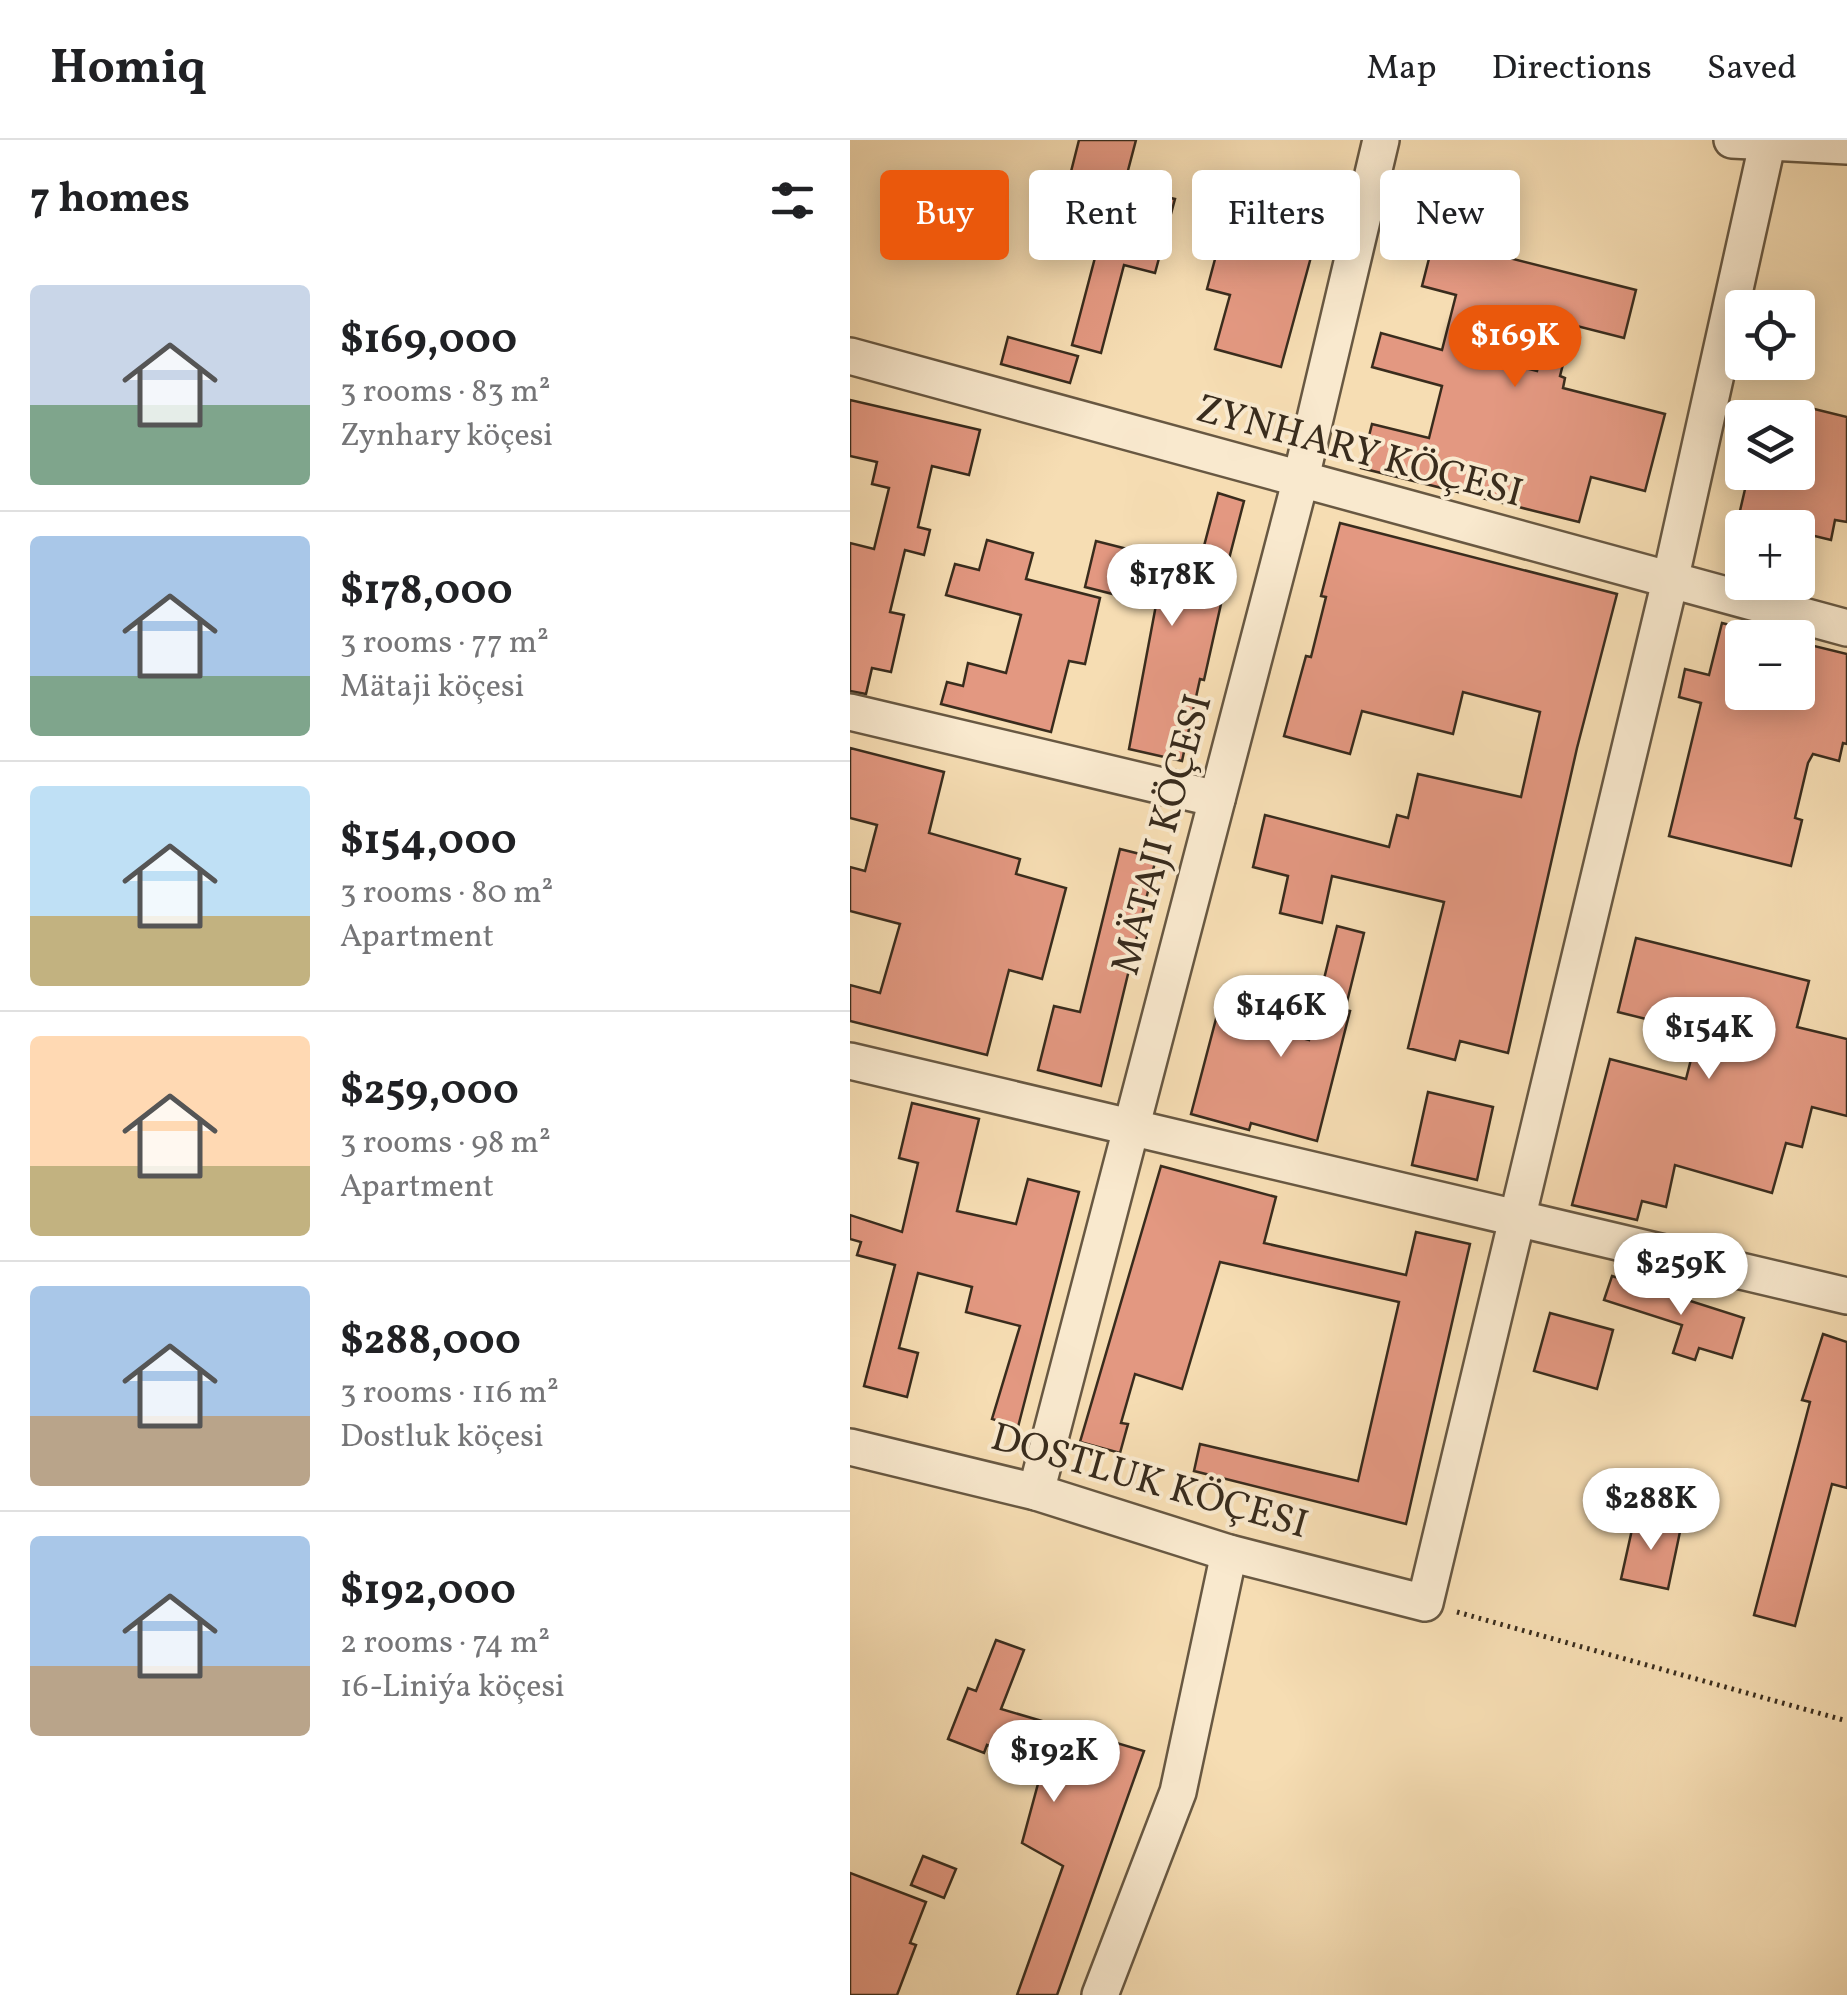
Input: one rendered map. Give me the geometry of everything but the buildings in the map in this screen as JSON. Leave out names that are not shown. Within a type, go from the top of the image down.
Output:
[{"type":"street","name":"MÄTAJI KÖÇESI","points":[[1036,1492],[1300,482],[1380,140]]},
{"type":"street","points":[[1732,140],[1767,145],[1847,146]]},
{"type":"street","points":[[1425,1603],[1670,580],[1767,145]]},
{"type":"street","name":"ZYNHARY KÖÇESI","points":[[850,356],[1300,482],[1847,628]]},
{"type":"street","points":[[850,712],[1217,799]]},
{"type":"street","points":[[850,1062],[1847,1296]]},
{"type":"street","name":"DOSTLUK KÖÇESI","points":[[850,1447],[1036,1492],[1229,1553],[1425,1603]]},
{"type":"street","points":[[1100,1995],[1178,1792],[1229,1553]]},
{"type":"path","points":[[1425,1603],[1847,1721]]}]
